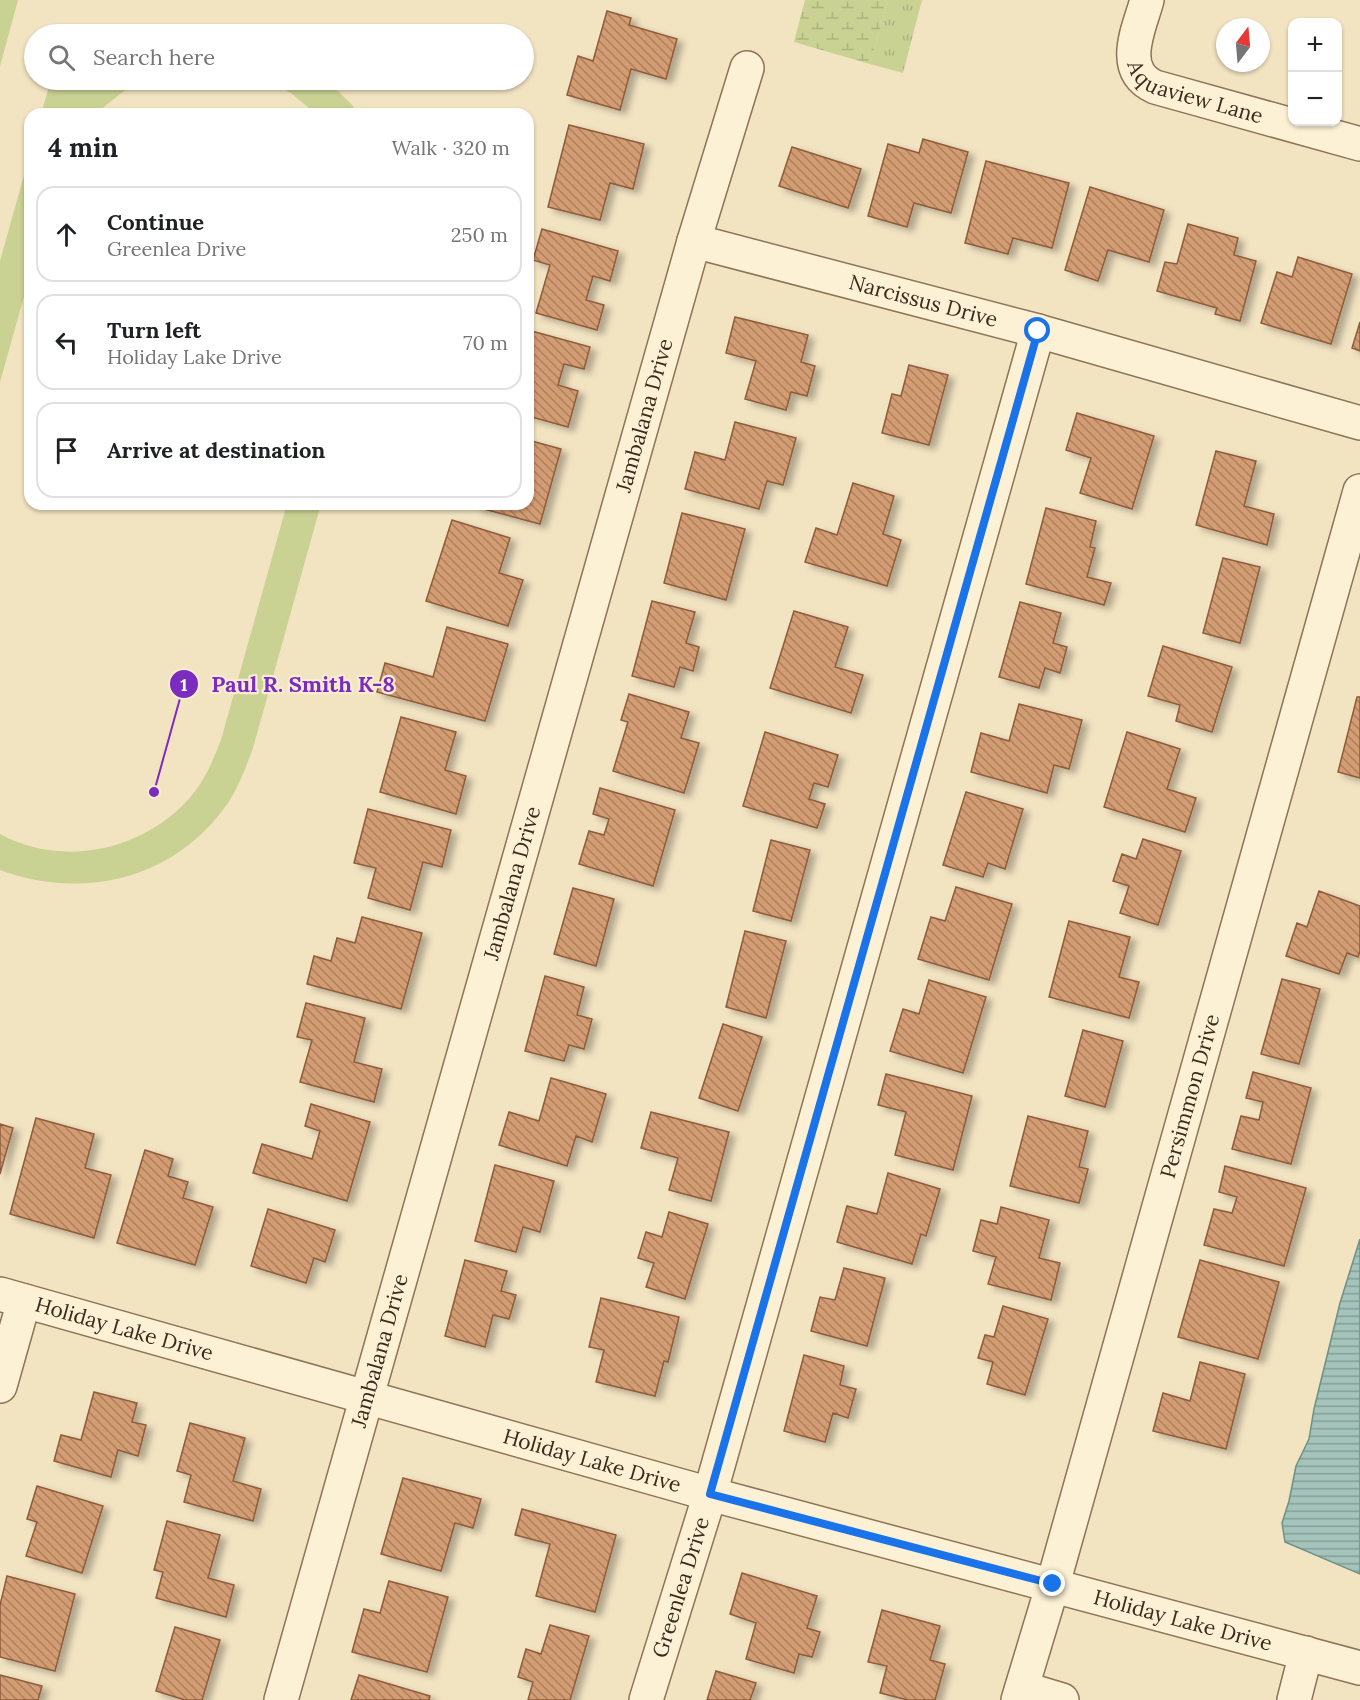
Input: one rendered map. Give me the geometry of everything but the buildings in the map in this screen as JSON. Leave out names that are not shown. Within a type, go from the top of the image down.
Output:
[{"type":"street","name":"Aquaview Lane","points":[[1147,0],[1133,51],[1136,69],[1144,81],[1155,87],[1360,144]]},
{"type":"street","name":"Jambalana Drive","points":[[281,1700],[694,241],[747,68]]},
{"type":"street","name":"Narcissus Drive","points":[[694,241],[1038,331],[1360,423]]},
{"type":"street","name":"Greenlea Drive","points":[[646,1700],[710,1494],[1038,331]]},
{"type":"street","name":"Persimmon Drive","points":[[1020,1694],[1053,1584],[1360,491]]},
{"type":"street","name":"Holiday Lake Drive","points":[[12,1298],[710,1494],[1360,1668]]},
{"type":"street","points":[[0,1386],[12,1298]]},
{"type":"street","points":[[1294,1700],[1306,1653]]},
{"type":"street","points":[[1020,1694],[1062,1700]]},
{"type":"green space","points":[[0,0],[18,0],[0,66]]},
{"type":"green space","points":[[805,0],[888,0],[870,64],[794,42]]},
{"type":"green space","points":[[888,0],[922,0],[903,73],[870,64]]},
{"type":"green space","points":[[48,90],[125,90],[103,108],[43,108]]},
{"type":"green space","points":[[285,90],[337,90],[354,108],[309,108]]},
{"type":"green space","points":[[24,175],[24,296],[0,382],[0,261]]},
{"type":"green space","points":[[285,510],[319,510],[253,748],[228,803],[206,829],[182,850],[155,866],[126,877],[96,882],[64,883],[32,879],[0,870],[0,834],[23,844],[48,850],[73,852],[122,843],[145,833],[166,820],[197,789],[221,740]]},
{"type":"water","points":[[1360,1239],[1360,1574],[1285,1542],[1282,1523],[1296,1466],[1309,1439],[1340,1303]]},
{"type":"place","name":"Paul R. Smith K-8","points":[[154,792]]},
{"type":"route","points":[[1038,331],[710,1494],[1053,1584]]}]
